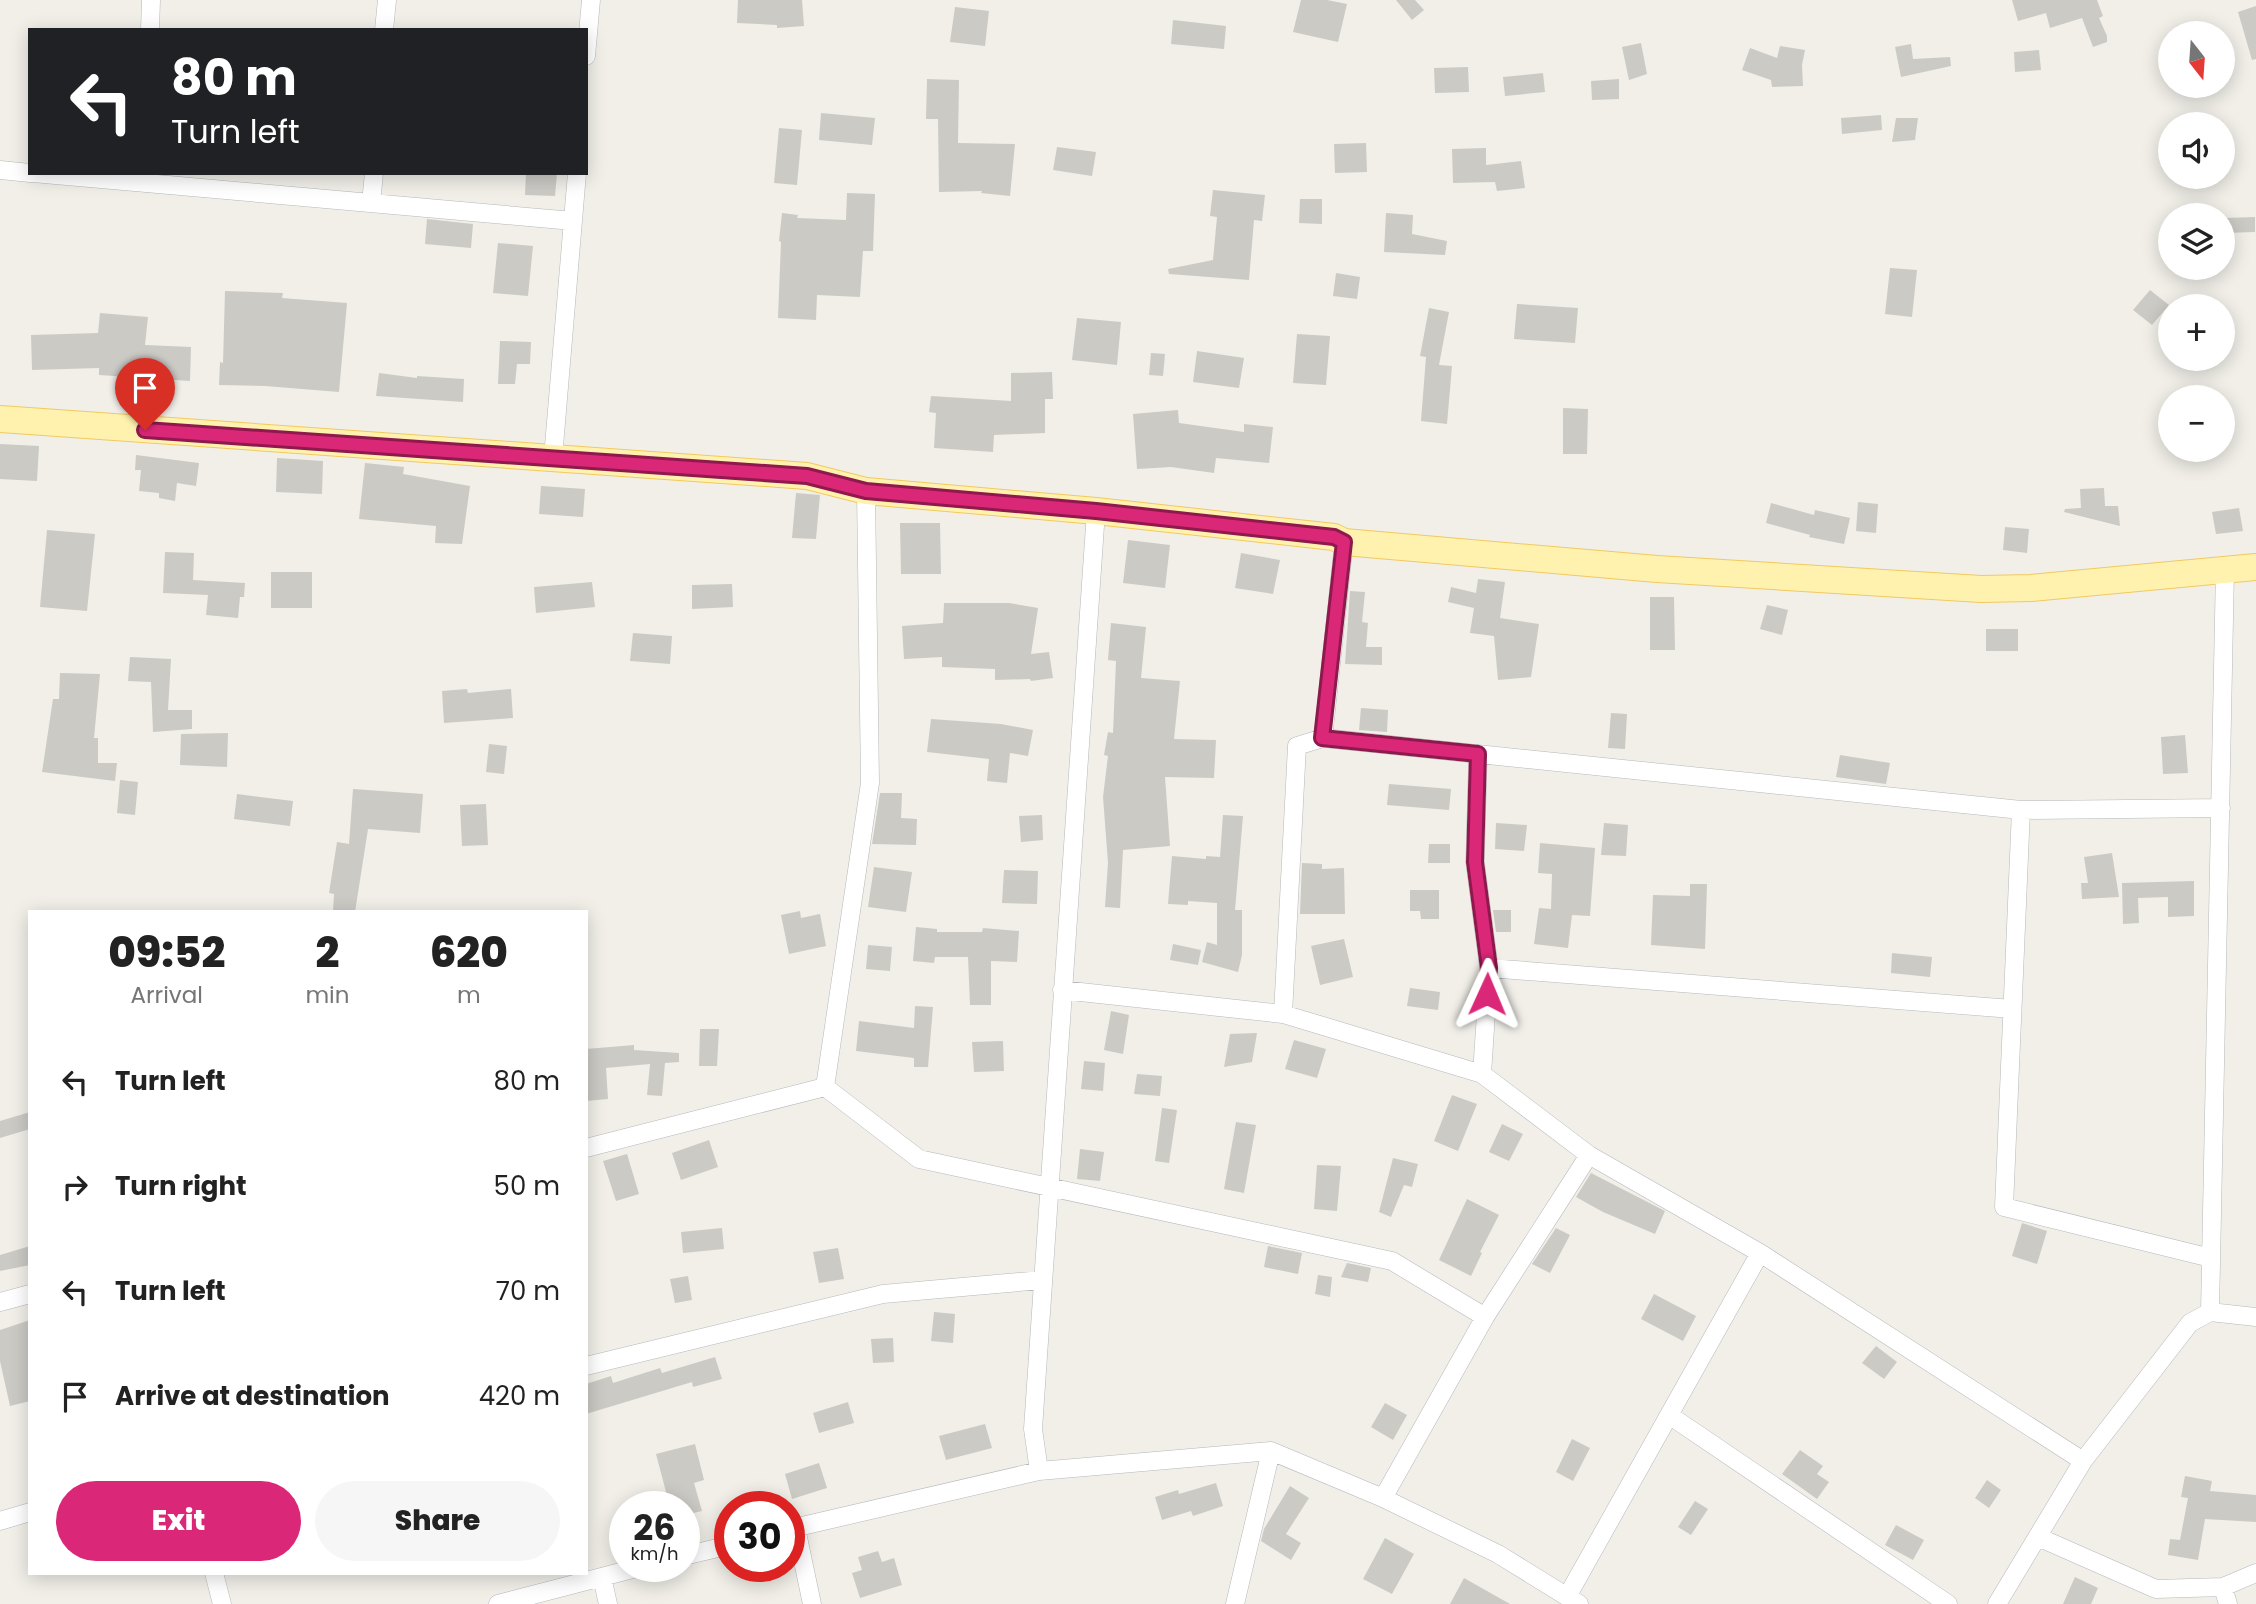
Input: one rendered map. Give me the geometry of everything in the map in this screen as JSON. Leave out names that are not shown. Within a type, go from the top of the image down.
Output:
[{"type":"main road","points":[[0,419],[807,476],[866,491],[1096,511],[1334,537],[1344,542],[1657,569],[1981,589],[2031,588],[2256,567]]},
{"type":"street","points":[[150,28],[151,0]]},
{"type":"street","points":[[384,28],[387,0]]},
{"type":"street","points":[[588,34],[591,0]]},
{"type":"street","points":[[0,170],[28,173]]},
{"type":"street","points":[[78,175],[147,178],[371,203],[573,221]]},
{"type":"street","points":[[371,203],[374,175]]},
{"type":"street","points":[[553,458],[577,175]]},
{"type":"street","points":[[825,1087],[870,783],[866,491]]},
{"type":"street","points":[[1039,1471],[1033,1429],[1096,511]]},
{"type":"street","points":[[1322,738],[1344,542]]},
{"type":"street","points":[[2210,1312],[2225,569]]},
{"type":"street","points":[[1283,1014],[1297,746],[1322,738],[2021,810],[2221,808]]},
{"type":"street","points":[[1478,754],[1475,862],[1489,968],[1482,1074]]},
{"type":"street","points":[[2021,810],[2004,1207],[2211,1258]]},
{"type":"street","points":[[1489,968],[2012,1009]]},
{"type":"street","points":[[1062,990],[1283,1014],[1482,1074],[1589,1155],[1760,1253],[2083,1461]]},
{"type":"street","points":[[588,1147],[825,1087]]},
{"type":"street","points":[[825,1087],[919,1158],[1392,1261],[1485,1317]]},
{"type":"street","points":[[1384,1499],[1485,1317],[1589,1155]]},
{"type":"street","points":[[805,1526],[1039,1471],[1271,1451],[1384,1499],[1499,1554],[1574,1600],[1669,1415],[1760,1253]]},
{"type":"street","points":[[588,1366],[883,1294],[1042,1280]]},
{"type":"street","points":[[0,1302],[28,1295]]},
{"type":"street","points":[[1997,1604],[2083,1461],[2190,1323],[2210,1312],[2256,1317]]},
{"type":"street","points":[[1669,1415],[1948,1604]]},
{"type":"street","points":[[1235,1604],[1271,1451]]},
{"type":"street","points":[[0,1521],[28,1513]]},
{"type":"street","points":[[2038,1536],[2157,1589],[2226,1595],[2256,1573]]},
{"type":"street","points":[[215,1575],[222,1604]]},
{"type":"street","points":[[498,1604],[609,1575]]},
{"type":"street","points":[[805,1576],[812,1604]]},
{"type":"street","points":[[602,1577],[608,1604]]},
{"type":"building","points":[[738,0],[802,0],[804,26],[777,28],[777,25],[737,23]]},
{"type":"building","points":[[1301,0],[1327,0],[1347,4],[1338,42],[1293,32]]},
{"type":"building","points":[[1396,0],[1415,0],[1424,10],[1412,20]]},
{"type":"building","points":[[2012,0],[2097,0],[2103,16],[2099,18],[2107,42],[2093,47],[2082,18],[2050,28],[2046,13],[2018,21]]},
{"type":"building","points":[[2256,6],[2256,59],[2252,60],[2238,12]]},
{"type":"building","points":[[955,7],[989,11],[985,46],[950,42]]},
{"type":"building","points":[[1173,20],[1226,26],[1224,49],[1171,44]]},
{"type":"building","points":[[1641,43],[1647,74],[1629,80],[1622,47]]},
{"type":"building","points":[[1911,44],[1913,59],[1950,57],[1951,66],[1901,77],[1895,47]]},
{"type":"building","points":[[1780,46],[1805,50],[1802,65],[1803,86],[1772,87],[1771,80],[1742,70],[1750,48],[1777,58]]},
{"type":"building","points":[[2039,50],[2041,70],[2015,72],[2014,52]]},
{"type":"building","points":[[1468,67],[1469,92],[1435,93],[1434,68]]},
{"type":"building","points":[[1543,73],[1545,92],[1505,96],[1503,77]]},
{"type":"building","points":[[927,79],[959,80],[958,143],[1015,144],[1010,196],[981,193],[982,191],[939,192],[938,119],[926,119]]},
{"type":"building","points":[[1619,79],[1619,99],[1592,100],[1591,81]]},
{"type":"building","points":[[821,113],[875,118],[872,145],[819,140]]},
{"type":"building","points":[[1881,115],[1882,130],[1842,134],[1841,118]]},
{"type":"building","points":[[1896,118],[1918,118],[1915,140],[1892,142]]},
{"type":"building","points":[[779,128],[802,130],[797,185],[774,183]]},
{"type":"building","points":[[1366,143],[1367,172],[1335,173],[1334,144]]},
{"type":"building","points":[[1057,147],[1096,152],[1092,176],[1053,170]]},
{"type":"building","points":[[1486,148],[1486,165],[1521,161],[1525,188],[1497,191],[1495,182],[1453,183],[1452,149]]},
{"type":"building","points":[[526,175],[557,175],[555,196],[525,195]]},
{"type":"building","points":[[1213,190],[1265,195],[1262,221],[1254,220],[1249,280],[1169,274],[1168,269],[1213,260],[1217,217],[1210,216]]},
{"type":"building","points":[[847,193],[875,194],[873,251],[863,251],[860,297],[817,295],[816,320],[778,318],[782,213],[798,215],[797,218],[846,220]]},
{"type":"building","points":[[1300,199],[1322,199],[1322,224],[1299,223]]},
{"type":"building","points":[[1386,213],[1413,215],[1412,234],[1447,241],[1445,255],[1384,252]]},
{"type":"building","points":[[2255,217],[2255,232],[2235,233],[2235,218]]},
{"type":"building","points":[[427,219],[473,224],[471,248],[425,244]]},
{"type":"building","points":[[498,243],[533,246],[528,296],[493,293]]},
{"type":"building","points":[[1890,268],[1917,270],[1912,317],[1885,314]]},
{"type":"building","points":[[1336,273],[1360,277],[1357,299],[1333,296]]},
{"type":"building","points":[[2150,290],[2158,296],[2158,318],[2152,325],[2133,310]]},
{"type":"building","points":[[225,291],[283,293],[282,298],[347,303],[339,392],[219,385],[220,362],[223,363]]},
{"type":"building","points":[[1517,304],[1578,308],[1575,343],[1514,339]]},
{"type":"building","points":[[1429,308],[1449,312],[1439,365],[1452,366],[1447,424],[1421,421],[1426,357],[1420,356]]},
{"type":"building","points":[[100,313],[148,317],[145,345],[191,347],[190,381],[99,375],[99,368],[32,370],[31,335],[98,333]]},
{"type":"building","points":[[1077,318],[1121,322],[1117,365],[1072,360]]},
{"type":"building","points":[[1297,334],[1330,336],[1326,385],[1293,383]]},
{"type":"building","points":[[500,341],[531,342],[530,364],[517,364],[515,384],[498,384]]},
{"type":"building","points":[[1197,351],[1244,358],[1239,388],[1193,382]]},
{"type":"building","points":[[1151,353],[1165,354],[1163,376],[1149,375]]},
{"type":"building","points":[[1052,372],[1053,399],[1045,399],[1045,433],[994,435],[993,452],[934,448],[936,413],[929,412],[931,396],[1011,401],[1011,373]]},
{"type":"building","points":[[379,373],[417,378],[464,379],[463,402],[376,396]]},
{"type":"building","points":[[1563,408],[1588,409],[1587,454],[1563,454]]},
{"type":"building","points":[[1178,410],[1179,423],[1244,432],[1244,424],[1273,427],[1269,463],[1216,458],[1214,473],[1171,467],[1137,469],[1133,414]]},
{"type":"building","points":[[0,444],[39,446],[37,481],[0,479]]},
{"type":"building","points":[[136,455],[199,463],[196,486],[177,483],[175,501],[159,498],[159,493],[139,491],[141,470],[135,470]]},
{"type":"building","points":[[277,458],[323,461],[322,494],[276,492]]},
{"type":"building","points":[[365,463],[404,467],[403,474],[470,486],[462,544],[435,543],[436,526],[359,519]]},
{"type":"building","points":[[541,486],[585,489],[583,517],[539,514]]},
{"type":"building","points":[[2104,488],[2105,506],[2118,506],[2120,526],[2064,512],[2065,509],[2081,508],[2080,489]]},
{"type":"building","points":[[796,493],[820,495],[816,539],[792,538]]},
{"type":"building","points":[[1858,502],[1878,504],[1876,533],[1856,531]]},
{"type":"building","points":[[1771,503],[1814,515],[1815,510],[1850,518],[1844,544],[1809,537],[1810,535],[1766,523]]},
{"type":"building","points":[[2239,508],[2243,531],[2216,534],[2212,512]]},
{"type":"building","points":[[900,523],[940,523],[941,574],[901,574]]},
{"type":"building","points":[[2005,527],[2029,529],[2027,553],[2003,550]]},
{"type":"building","points":[[47,530],[95,534],[87,611],[40,607]]},
{"type":"building","points":[[1128,540],[1170,545],[1165,588],[1123,583]]},
{"type":"building","points":[[165,552],[194,553],[193,580],[245,583],[244,597],[240,597],[238,618],[206,615],[208,595],[163,593]]},
{"type":"building","points":[[1241,553],[1280,560],[1273,594],[1235,588]]},
{"type":"building","points":[[271,572],[312,572],[312,608],[271,608]]},
{"type":"building","points":[[1478,579],[1505,582],[1500,618],[1539,624],[1531,677],[1498,680],[1494,636],[1470,633],[1474,608],[1448,602],[1451,587],[1476,593]]},
{"type":"building","points":[[592,582],[595,607],[536,613],[534,587]]},
{"type":"building","points":[[732,584],[733,607],[692,609],[692,585]]},
{"type":"building","points":[[1350,591],[1365,592],[1362,622],[1368,623],[1366,647],[1382,647],[1382,665],[1345,664]]},
{"type":"building","points":[[1650,597],[1674,597],[1675,650],[1650,650]]},
{"type":"building","points":[[944,603],[1009,603],[1038,608],[1031,654],[1049,652],[1053,678],[1031,681],[995,680],[995,669],[942,667],[942,657],[904,659],[902,626],[943,623]]},
{"type":"building","points":[[1767,605],[1788,610],[1782,635],[1760,629]]},
{"type":"building","points":[[1111,623],[1146,627],[1141,678],[1180,681],[1174,739],[1216,740],[1214,778],[1165,777],[1170,846],[1123,850],[1120,908],[1105,907],[1108,863],[1103,797],[1108,756],[1104,755],[1108,732],[1113,733],[1116,661],[1108,660]]},
{"type":"building","points":[[1986,629],[2018,629],[2018,651],[1986,651]]},
{"type":"building","points":[[633,633],[672,636],[670,664],[630,661]]},
{"type":"building","points":[[130,657],[171,659],[168,710],[192,710],[192,729],[153,732],[151,682],[128,681]]},
{"type":"building","points":[[60,673],[100,674],[94,738],[98,738],[98,763],[117,763],[115,781],[42,772],[53,699],[59,699]]},
{"type":"building","points":[[467,689],[468,693],[511,689],[513,718],[444,723],[442,691]]},
{"type":"building","points":[[1361,708],[1388,710],[1387,732],[1359,730]]},
{"type":"building","points":[[1611,713],[1627,714],[1625,749],[1608,748]]},
{"type":"building","points":[[931,719],[1001,724],[1033,730],[1028,756],[1010,753],[1007,783],[987,781],[989,759],[927,752]]},
{"type":"building","points":[[228,733],[227,767],[180,765],[181,734]]},
{"type":"building","points":[[2185,735],[2188,773],[2163,774],[2161,737]]},
{"type":"building","points":[[489,744],[507,746],[504,774],[486,772]]},
{"type":"building","points":[[1840,755],[1890,763],[1886,784],[1836,777]]},
{"type":"building","points":[[120,780],[138,782],[135,815],[117,813]]},
{"type":"building","points":[[1389,784],[1451,789],[1449,810],[1387,805]]},
{"type":"building","points":[[353,789],[423,794],[420,833],[368,829],[355,910],[333,910],[334,894],[329,893],[337,842],[349,844]]},
{"type":"building","points":[[880,793],[902,793],[901,818],[917,819],[916,845],[872,844]]},
{"type":"building","points":[[237,794],[293,801],[290,826],[234,819]]},
{"type":"building","points":[[486,804],[488,845],[462,846],[460,805]]},
{"type":"building","points":[[1042,815],[1043,840],[1021,842],[1019,816]]},
{"type":"building","points":[[1223,815],[1243,816],[1235,910],[1242,910],[1242,955],[1238,972],[1202,962],[1207,942],[1217,945],[1217,903],[1188,901],[1188,905],[1168,904],[1172,856],[1206,859],[1206,856],[1220,857]]},
{"type":"building","points":[[1496,823],[1527,825],[1524,851],[1495,849]]},
{"type":"building","points":[[1604,823],[1628,825],[1626,856],[1601,855]]},
{"type":"building","points":[[1540,843],[1595,848],[1590,916],[1572,915],[1568,948],[1534,944],[1539,908],[1551,909],[1552,874],[1538,873]]},
{"type":"building","points":[[1429,844],[1450,844],[1450,863],[1428,863]]},
{"type":"building","points":[[2112,853],[2119,897],[2082,899],[2081,883],[2088,883],[2084,857]]},
{"type":"building","points":[[1302,863],[1322,864],[1322,869],[1344,868],[1345,914],[1300,914]]},
{"type":"building","points":[[874,867],[912,872],[906,912],[868,907]]},
{"type":"building","points":[[1004,870],[1038,871],[1037,904],[1002,903]]},
{"type":"building","points":[[2194,881],[2194,916],[2168,917],[2168,897],[2138,898],[2139,923],[2123,924],[2122,883]]},
{"type":"building","points":[[1690,884],[1707,884],[1705,949],[1651,945],[1653,895],[1690,896]]},
{"type":"building","points":[[1410,890],[1439,890],[1439,919],[1421,919],[1420,911],[1410,911]]},
{"type":"building","points":[[1493,910],[1511,910],[1511,932],[1496,932]]},
{"type":"building","points":[[800,911],[801,918],[820,914],[826,946],[789,954],[781,915]]},
{"type":"building","points":[[916,927],[937,929],[937,932],[982,932],[983,928],[1019,931],[1017,962],[991,961],[991,1005],[970,1005],[968,957],[935,957],[934,963],[913,961]]},
{"type":"building","points":[[1344,939],[1353,977],[1320,985],[1311,946]]},
{"type":"building","points":[[1173,944],[1201,950],[1198,965],[1170,960]]},
{"type":"building","points":[[868,945],[892,947],[890,971],[866,969]]},
{"type":"building","points":[[1892,953],[1932,957],[1930,977],[1891,973]]},
{"type":"building","points":[[1410,988],[1440,992],[1438,1010],[1407,1006]]},
{"type":"building","points":[[915,1006],[933,1007],[928,1067],[914,1067],[914,1058],[856,1051],[859,1021],[914,1028]]},
{"type":"building","points":[[1111,1011],[1129,1015],[1123,1054],[1104,1050]]},
{"type":"building","points":[[700,1029],[719,1029],[717,1066],[699,1066]]},
{"type":"building","points":[[1257,1033],[1252,1062],[1224,1067],[1230,1034]]},
{"type":"building","points":[[1294,1040],[1326,1049],[1317,1078],[1285,1069]]},
{"type":"building","points":[[1003,1041],[1004,1071],[974,1072],[972,1042]]},
{"type":"building","points":[[634,1045],[634,1050],[679,1053],[679,1062],[665,1063],[662,1096],[647,1095],[650,1064],[606,1068],[608,1099],[588,1101],[588,1049]]},
{"type":"building","points":[[1084,1061],[1105,1063],[1103,1091],[1081,1089]]},
{"type":"building","points":[[1137,1074],[1162,1076],[1160,1096],[1134,1094]]},
{"type":"building","points":[[1452,1095],[1477,1104],[1458,1151],[1434,1141]]},
{"type":"building","points":[[1162,1108],[1177,1110],[1169,1163],[1155,1161]]},
{"type":"building","points":[[28,1113],[28,1130],[0,1138],[0,1121]]},
{"type":"building","points":[[1236,1122],[1256,1125],[1244,1193],[1224,1189]]},
{"type":"building","points":[[1502,1124],[1523,1134],[1509,1161],[1489,1152]]},
{"type":"building","points":[[709,1140],[718,1167],[681,1180],[672,1153]]},
{"type":"building","points":[[1080,1149],[1104,1152],[1100,1181],[1077,1179]]},
{"type":"building","points":[[627,1154],[639,1194],[616,1201],[603,1161]]},
{"type":"building","points":[[1393,1158],[1418,1164],[1412,1187],[1404,1185],[1391,1217],[1379,1212]]},
{"type":"building","points":[[1317,1165],[1341,1166],[1337,1211],[1314,1209]]},
{"type":"building","points":[[1591,1173],[1665,1211],[1655,1234],[1603,1212],[1576,1197]]},
{"type":"building","points":[[1467,1199],[1499,1215],[1471,1276],[1439,1260]]},
{"type":"building","points":[[2022,1223],[2047,1231],[2037,1264],[2012,1256]]},
{"type":"building","points":[[722,1228],[724,1249],[683,1253],[681,1232]]},
{"type":"building","points":[[1556,1228],[1570,1235],[1550,1273],[1532,1264]]},
{"type":"building","points":[[1268,1246],[1302,1253],[1298,1274],[1264,1267]]},
{"type":"building","points":[[28,1247],[28,1265],[0,1271],[0,1255]]},
{"type":"building","points":[[838,1248],[844,1279],[819,1283],[813,1252]]},
{"type":"building","points":[[1347,1263],[1371,1268],[1368,1282],[1341,1277]]},
{"type":"building","points":[[1318,1275],[1332,1277],[1330,1297],[1315,1294]]},
{"type":"building","points":[[688,1276],[692,1300],[675,1303],[670,1279]]},
{"type":"building","points":[[1654,1294],[1696,1316],[1683,1341],[1641,1319]]},
{"type":"building","points":[[934,1312],[955,1314],[953,1343],[931,1341]]},
{"type":"building","points":[[28,1321],[28,1402],[10,1406],[0,1361],[0,1330]]},
{"type":"building","points":[[893,1338],[894,1362],[873,1363],[871,1339]]},
{"type":"building","points":[[1876,1346],[1897,1362],[1884,1379],[1862,1363]]},
{"type":"building","points":[[715,1357],[722,1379],[693,1387],[692,1382],[588,1413],[588,1383],[611,1376],[613,1383],[660,1368],[662,1373]]},
{"type":"building","points":[[848,1402],[854,1423],[819,1433],[813,1413]]},
{"type":"building","points":[[1385,1403],[1407,1415],[1393,1440],[1371,1427]]},
{"type":"building","points":[[985,1424],[992,1448],[946,1460],[939,1436]]},
{"type":"building","points":[[1572,1439],[1590,1448],[1573,1481],[1556,1472]]},
{"type":"building","points":[[695,1444],[704,1480],[694,1483],[696,1491],[666,1491],[656,1454]]},
{"type":"building","points":[[1800,1450],[1823,1466],[1817,1474],[1829,1482],[1817,1499],[1782,1474]]},
{"type":"building","points":[[819,1463],[827,1488],[805,1495],[805,1491],[790,1491],[785,1474]]},
{"type":"building","points":[[2185,1476],[2212,1481],[2210,1491],[2256,1495],[2256,1522],[2205,1519],[2198,1560],[2168,1555],[2170,1539],[2180,1540],[2188,1498],[2181,1497]]},
{"type":"building","points":[[1987,1480],[2001,1490],[1989,1508],[1975,1498]]},
{"type":"building","points":[[1216,1483],[1223,1506],[1193,1516],[1191,1511],[1162,1520],[1155,1497],[1178,1490],[1179,1494]]},
{"type":"building","points":[[1290,1486],[1309,1498],[1286,1534],[1301,1543],[1291,1560],[1261,1541],[1264,1529]]},
{"type":"building","points":[[1695,1501],[1708,1509],[1691,1535],[1678,1527]]},
{"type":"building","points":[[1896,1525],[1924,1540],[1913,1560],[1885,1545]]},
{"type":"building","points":[[1385,1538],[1414,1554],[1392,1594],[1363,1579]]},
{"type":"building","points":[[878,1551],[882,1562],[894,1558],[902,1585],[860,1598],[852,1573],[862,1570],[858,1557]]},
{"type":"building","points":[[2075,1577],[2098,1588],[2091,1604],[2063,1604]]},
{"type":"building","points":[[1464,1578],[1510,1604],[1450,1604]]},
{"type":"route","points":[[145,430],[807,476],[866,491],[1096,511],[1334,537],[1344,542],[1322,738],[1478,754],[1475,862],[1489,968],[1487,994]]}]
